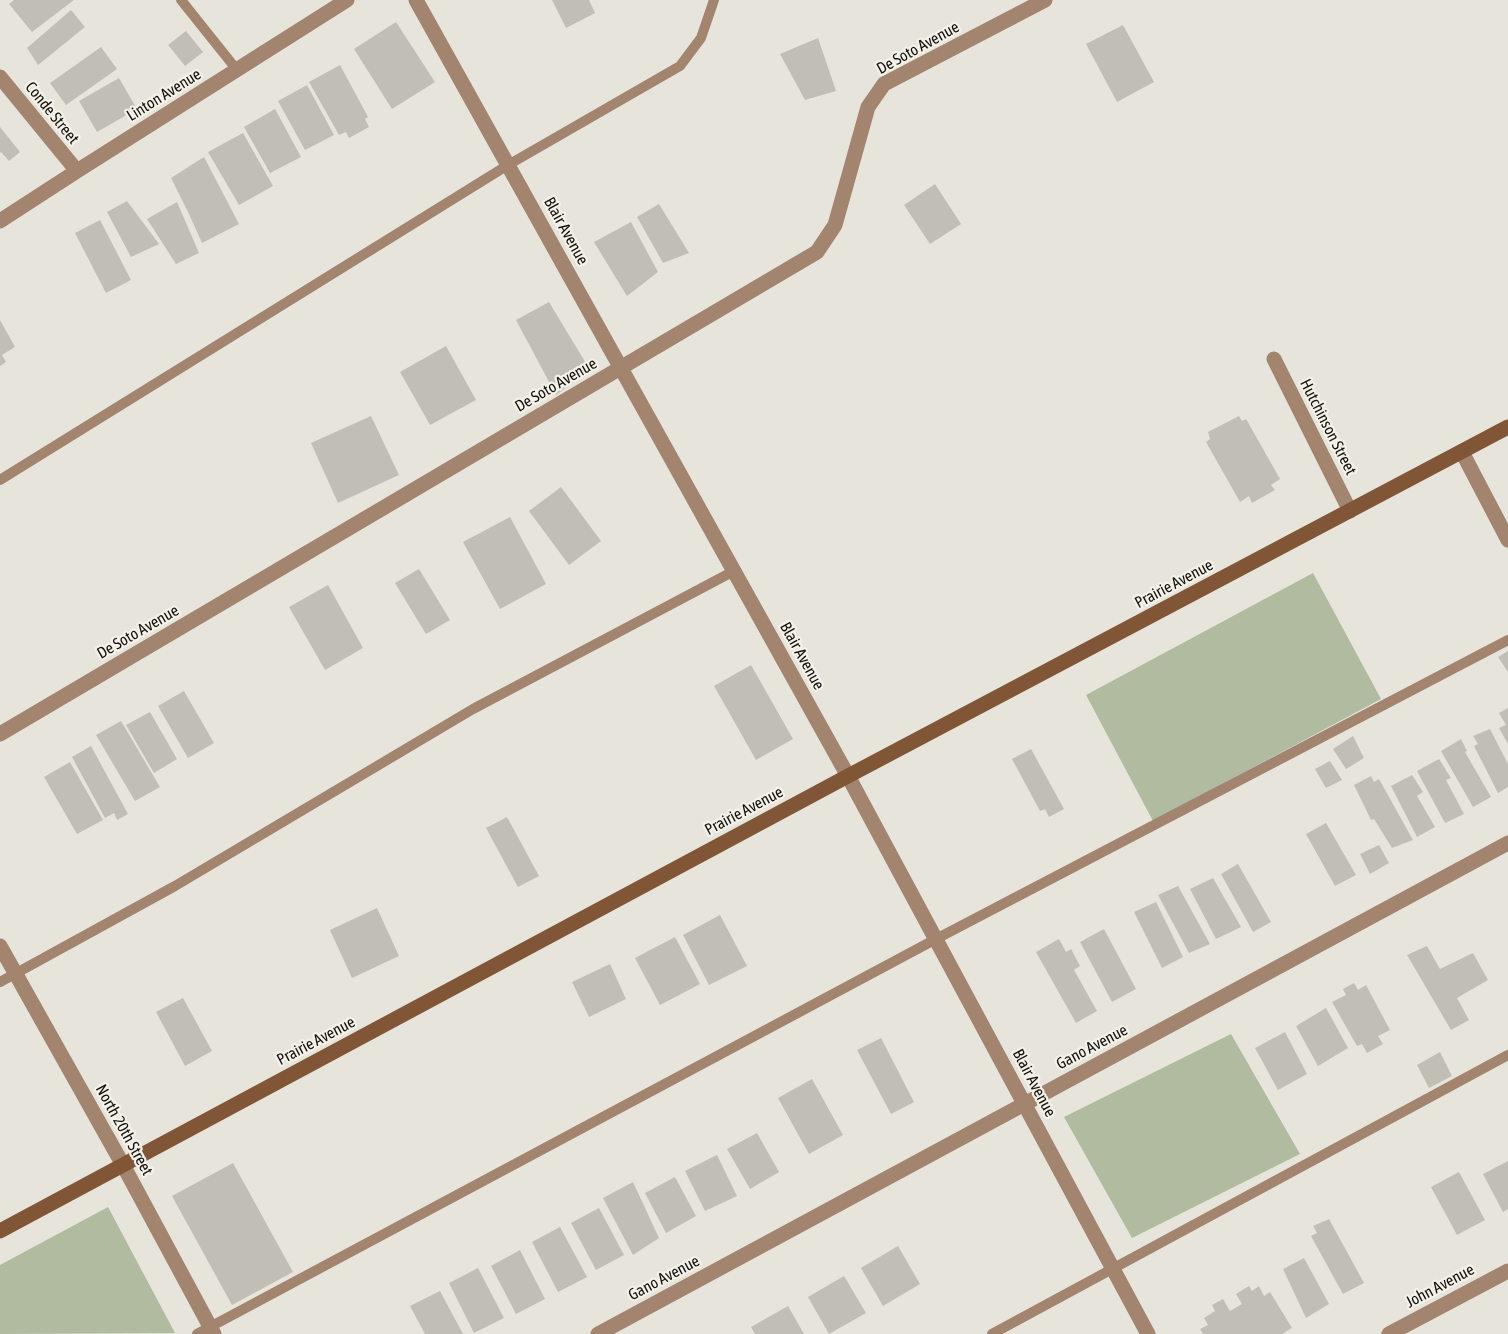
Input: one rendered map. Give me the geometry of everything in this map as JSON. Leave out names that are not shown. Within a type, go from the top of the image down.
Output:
[{"type":"street","name":"Linton Avenue","points":[[0,221],[347,0]]},
{"type":"street","name":"Blair Avenue","points":[[416,0],[848,776],[1148,1334]]},
{"type":"street","name":"De Soto Avenue","points":[[0,734],[816,252],[835,225],[868,106],[884,84],[1045,0]]},
{"type":"street","name":"Conde Street","points":[[0,77],[77,171]]},
{"type":"street","name":"Hutchinson Street","points":[[1274,359],[1350,511]]},
{"type":"street","name":"Prairie Avenue","points":[[0,1231],[848,776],[1508,427]]},
{"type":"street","points":[[1462,452],[1508,540]]},
{"type":"street","name":"Gano Avenue","points":[[598,1334],[1508,843]]},
{"type":"street","name":"North 20th Street","points":[[0,946],[123,1165],[207,1332]]},
{"type":"street","name":"John Avenue","points":[[1389,1334],[1508,1270]]},
{"type":"lane","points":[[181,0],[237,70]]},
{"type":"lane","points":[[0,480],[508,165],[680,66],[701,38],[714,0]]},
{"type":"lane","points":[[0,982],[175,886],[473,708],[734,571]]},
{"type":"lane","points":[[207,1332],[936,939],[1508,640]]},
{"type":"lane","points":[[992,1334],[1508,1055]]},
{"type":"green space","points":[[1313,573],[1381,699],[1153,821],[1086,695]]},
{"type":"green space","points":[[1231,1034],[1300,1154],[1132,1238],[1064,1117]]},
{"type":"green space","points":[[108,1207],[175,1333],[0,1334],[0,1265]]},
{"type":"building","points":[[14,0],[74,0],[32,32],[9,4]]},
{"type":"building","points":[[552,0],[589,0],[595,13],[566,28]]},
{"type":"building","points":[[71,10],[85,27],[38,65],[27,48]]},
{"type":"building","points":[[396,22],[435,82],[392,109],[354,49]]},
{"type":"building","points":[[1123,25],[1154,82],[1117,102],[1086,44]]},
{"type":"building","points":[[186,31],[203,52],[185,66],[168,45]]},
{"type":"building","points":[[818,38],[836,91],[805,100],[780,54]]},
{"type":"building","points":[[101,47],[117,69],[66,105],[50,83]]},
{"type":"building","points":[[340,65],[368,117],[365,119],[369,127],[349,138],[346,132],[339,135],[309,82]]},
{"type":"building","points":[[119,78],[137,109],[97,132],[79,101]]},
{"type":"building","points":[[307,85],[334,135],[305,150],[278,101]]},
{"type":"building","points":[[275,109],[301,157],[270,173],[244,127]]},
{"type":"building","points":[[0,127],[20,152],[9,161],[0,153]]},
{"type":"building","points":[[243,133],[273,186],[239,205],[208,152]]},
{"type":"building","points":[[204,157],[239,224],[202,243],[171,178]]},
{"type":"building","points":[[935,184],[961,224],[930,244],[904,205]]},
{"type":"building","points":[[127,201],[159,244],[131,257],[107,212]]},
{"type":"building","points":[[177,202],[199,253],[176,264],[147,219]]},
{"type":"building","points":[[659,204],[689,253],[663,263],[637,217]]},
{"type":"building","points":[[100,220],[131,280],[106,293],[75,233]]},
{"type":"building","points":[[631,222],[658,272],[627,296],[594,242]]},
{"type":"building","points":[[549,302],[590,370],[556,395],[516,320]]},
{"type":"building","points":[[0,320],[15,347],[2,355],[6,362],[0,366]]},
{"type":"building","points":[[446,346],[476,400],[430,425],[400,372]]},
{"type":"building","points":[[371,416],[399,475],[338,503],[311,443]]},
{"type":"building","points":[[1239,416],[1242,421],[1246,419],[1280,479],[1271,485],[1275,490],[1252,503],[1249,496],[1240,502],[1206,442],[1210,439],[1208,432]]},
{"type":"building","points":[[561,487],[601,541],[569,565],[529,511]]},
{"type":"building","points":[[510,517],[546,584],[500,609],[463,542]]},
{"type":"building","points":[[419,569],[450,620],[426,634],[395,583]]},
{"type":"building","points":[[328,585],[363,648],[325,670],[289,607]]},
{"type":"building","points":[[1508,651],[1508,672],[1498,657]]},
{"type":"building","points":[[751,665],[793,739],[756,760],[714,686]]},
{"type":"building","points":[[184,691],[214,743],[188,758],[158,706]]},
{"type":"building","points":[[1508,708],[1508,744],[1499,728],[1506,725],[1499,713]]},
{"type":"building","points":[[150,712],[177,759],[154,773],[126,725]]},
{"type":"building","points":[[121,721],[160,787],[135,801],[96,735]]},
{"type":"building","points":[[1490,729],[1508,764],[1508,787],[1498,793],[1474,746],[1478,744],[1473,736]]},
{"type":"building","points":[[1353,736],[1364,758],[1346,769],[1333,749]]},
{"type":"building","points":[[1461,739],[1467,751],[1465,752],[1491,797],[1473,807],[1441,751]]},
{"type":"building","points":[[91,746],[128,814],[117,820],[114,813],[105,818],[72,757]]},
{"type":"building","points":[[1031,749],[1064,809],[1049,817],[1045,809],[1040,811],[1012,759]]},
{"type":"building","points":[[1439,759],[1451,778],[1446,780],[1464,814],[1445,823],[1417,771]]},
{"type":"building","points":[[1330,761],[1342,780],[1326,788],[1315,769]]},
{"type":"building","points":[[70,762],[103,820],[77,834],[44,777]]},
{"type":"building","points":[[1412,775],[1423,792],[1417,796],[1435,827],[1417,837],[1391,786]]},
{"type":"building","points":[[1371,776],[1374,782],[1379,779],[1413,840],[1392,848],[1374,819],[1371,820],[1354,785]]},
{"type":"building","points":[[507,817],[539,876],[518,887],[486,828]]},
{"type":"building","points":[[1326,823],[1356,875],[1335,886],[1306,834]]},
{"type":"building","points":[[1379,845],[1389,863],[1370,874],[1360,854]]},
{"type":"building","points":[[1238,864],[1271,922],[1253,932],[1221,874]]},
{"type":"building","points":[[1213,878],[1241,927],[1216,939],[1190,889]]},
{"type":"building","points":[[1178,886],[1210,944],[1189,953],[1158,895]]},
{"type":"building","points":[[1156,902],[1183,957],[1162,968],[1134,912]]},
{"type":"building","points":[[377,908],[399,956],[352,978],[330,930]]},
{"type":"building","points":[[720,915],[747,966],[709,985],[683,935]]},
{"type":"building","points":[[1104,929],[1136,989],[1112,1002],[1080,942]]},
{"type":"building","points":[[675,937],[700,984],[660,1005],[635,958]]},
{"type":"building","points":[[1059,939],[1066,952],[1071,949],[1080,966],[1074,970],[1097,1011],[1076,1023],[1036,952]]},
{"type":"building","points":[[1427,946],[1440,969],[1473,953],[1488,980],[1457,998],[1469,1020],[1451,1030],[1407,955]]},
{"type":"building","points":[[610,964],[626,999],[589,1017],[572,982]]},
{"type":"building","points":[[1354,983],[1358,990],[1366,985],[1390,1030],[1378,1036],[1383,1044],[1367,1053],[1362,1044],[1357,1046],[1332,1002],[1346,995],[1343,989]]},
{"type":"building","points":[[183,998],[212,1051],[185,1066],[156,1012]]},
{"type":"building","points":[[1326,1008],[1348,1048],[1318,1066],[1296,1026]]},
{"type":"building","points":[[1285,1032],[1307,1074],[1278,1090],[1255,1048]]},
{"type":"building","points":[[881,1038],[914,1102],[891,1114],[857,1050]]},
{"type":"building","points":[[1440,1052],[1452,1076],[1429,1088],[1417,1065]]},
{"type":"building","points":[[812,1079],[843,1135],[809,1154],[778,1098]]},
{"type":"building","points":[[757,1133],[779,1172],[750,1189],[727,1149]]},
{"type":"building","points":[[717,1155],[737,1196],[705,1211],[685,1171]]},
{"type":"building","points":[[1508,1161],[1508,1209],[1503,1212],[1483,1174]]},
{"type":"building","points":[[233,1163],[293,1272],[232,1305],[172,1196]]},
{"type":"building","points":[[1459,1172],[1485,1220],[1457,1235],[1431,1187]]},
{"type":"building","points":[[675,1177],[696,1216],[666,1233],[645,1193]]},
{"type":"building","points":[[633,1182],[659,1238],[633,1255],[603,1198]]},
{"type":"building","points":[[599,1208],[624,1255],[596,1270],[571,1223]]},
{"type":"building","points":[[1329,1219],[1364,1283],[1343,1294],[1311,1236],[1317,1233],[1313,1226]]},
{"type":"building","points":[[560,1227],[587,1277],[558,1292],[532,1242]]},
{"type":"building","points":[[898,1246],[920,1284],[883,1306],[861,1268]]},
{"type":"building","points":[[520,1250],[545,1299],[516,1314],[491,1266]]},
{"type":"building","points":[[1304,1258],[1329,1304],[1306,1318],[1283,1269]]},
{"type":"building","points":[[478,1268],[504,1318],[474,1333],[449,1283]]},
{"type":"building","points":[[844,1276],[866,1313],[829,1334],[808,1297]]},
{"type":"building","points":[[1249,1286],[1252,1291],[1259,1286],[1264,1296],[1270,1292],[1292,1328],[1282,1334],[1203,1334],[1200,1329],[1208,1325],[1204,1318],[1215,1311],[1212,1305],[1223,1299],[1230,1311],[1242,1304],[1236,1294]]},
{"type":"building","points":[[440,1291],[463,1334],[425,1334],[410,1306]]},
{"type":"building","points":[[788,1306],[804,1334],[755,1334],[751,1327]]}]
